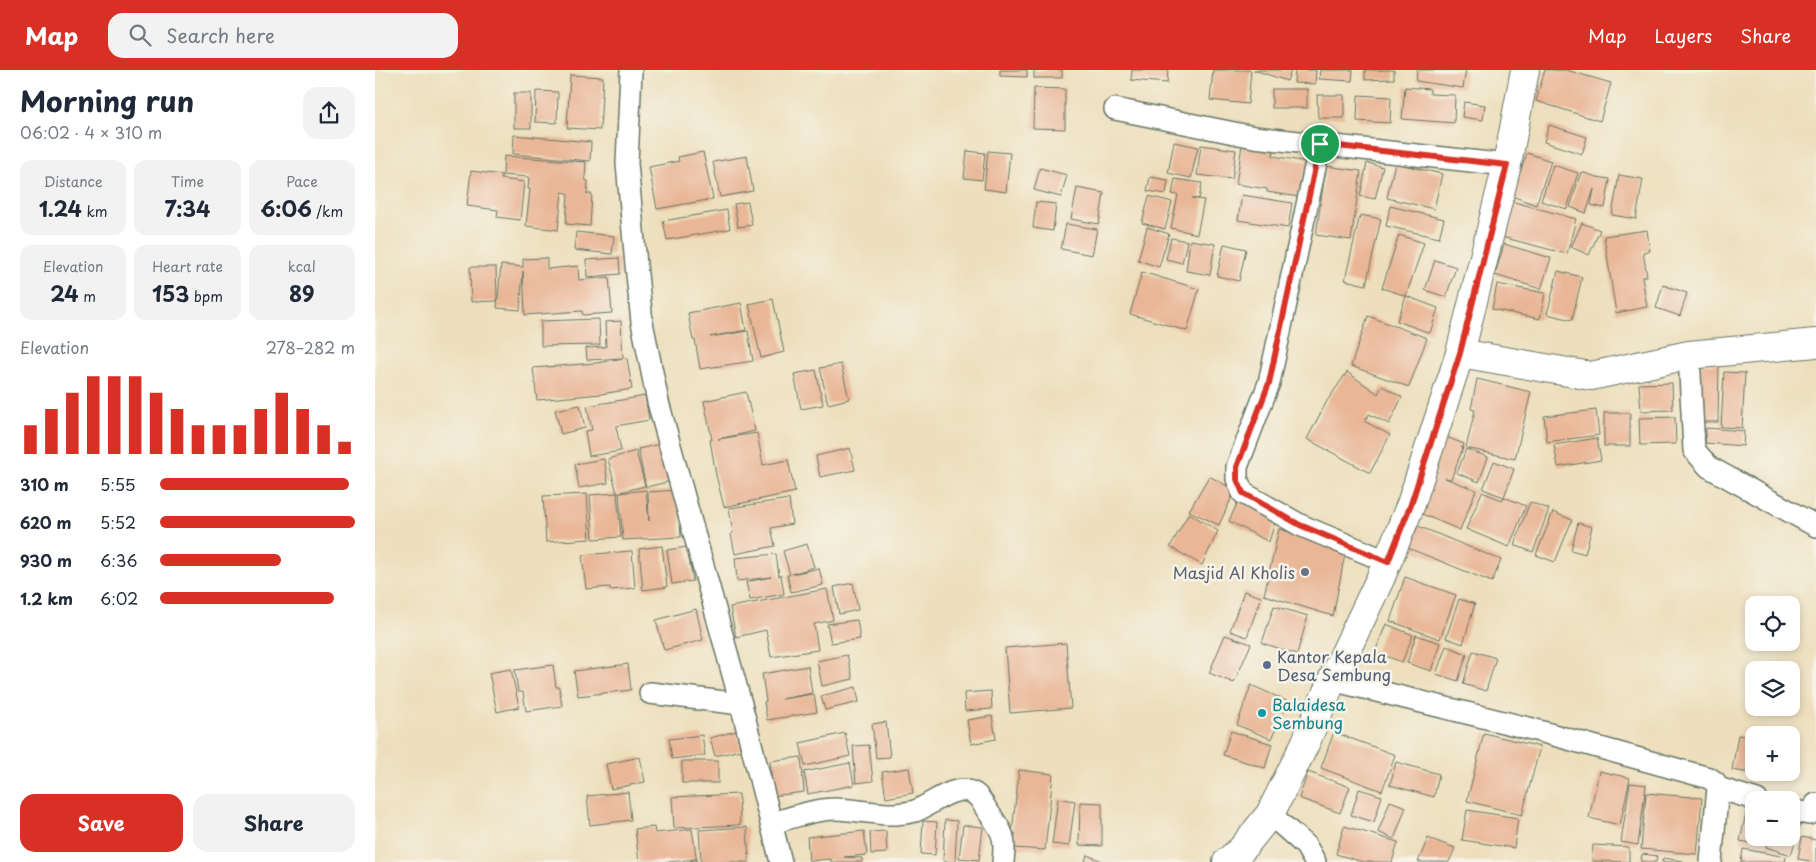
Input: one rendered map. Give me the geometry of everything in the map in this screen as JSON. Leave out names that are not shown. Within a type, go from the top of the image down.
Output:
[{"type":"main road","points":[[1227,862],[1241,850],[1271,814],[1388,562],[1414,495],[1460,353],[1507,165],[1525,70]]},
{"type":"main road","points":[[1460,353],[1591,376],[1689,355],[1816,343]]},
{"type":"street","points":[[631,70],[627,163],[642,322],[658,402],[741,704],[781,862]]},
{"type":"street","points":[[1115,109],[1254,137],[1507,165]]},
{"type":"street","points":[[1320,144],[1269,383],[1237,467],[1237,479],[1243,493],[1300,525],[1388,562]]},
{"type":"street","points":[[1689,355],[1694,450],[1709,467],[1816,526]]},
{"type":"street","points":[[1332,680],[1532,730],[1715,782],[1718,788],[1711,862]]},
{"type":"street","points":[[650,693],[741,704]]},
{"type":"street","points":[[1718,788],[1745,796]]},
{"type":"street","points":[[771,824],[819,810],[906,813],[916,811],[949,793],[960,791],[974,793],[1001,829],[1004,853],[1003,862]]},
{"type":"street","points":[[1800,812],[1809,814],[1813,812],[1816,804]]},
{"type":"street","points":[[1271,814],[1319,860]]},
{"type":"building","points":[[1000,70],[1027,70],[1027,77],[1000,76]]},
{"type":"building","points":[[1034,70],[1062,70],[1062,78],[1034,78]]},
{"type":"building","points":[[1132,70],[1168,70],[1167,83],[1131,80]]},
{"type":"building","points":[[1213,70],[1251,70],[1248,104],[1210,100]]},
{"type":"building","points":[[1254,70],[1291,70],[1287,81]]},
{"type":"building","points":[[1295,70],[1316,70],[1315,84],[1294,83]]},
{"type":"building","points":[[1320,70],[1353,70],[1352,81],[1319,79]]},
{"type":"building","points":[[1365,70],[1394,70],[1394,79],[1365,80]]},
{"type":"building","points":[[1417,70],[1466,70],[1463,88],[1416,81]]},
{"type":"building","points":[[1545,70],[1566,70],[1611,83],[1600,121],[1536,101]]},
{"type":"building","points":[[570,75],[603,77],[600,130],[567,128]]},
{"type":"building","points":[[1405,87],[1430,89],[1430,94],[1455,95],[1454,123],[1402,119]]},
{"type":"building","points":[[1034,88],[1065,89],[1065,129],[1033,128]]},
{"type":"building","points":[[1272,89],[1307,89],[1307,108],[1272,108]]},
{"type":"building","points":[[536,91],[558,92],[557,123],[535,122]]},
{"type":"building","points":[[514,93],[531,93],[531,128],[514,128]]},
{"type":"building","points":[[1317,95],[1344,95],[1344,118],[1318,118]]},
{"type":"building","points":[[1358,95],[1391,97],[1390,123],[1357,121]]},
{"type":"building","points":[[1464,102],[1485,105],[1483,120],[1462,117]]},
{"type":"building","points":[[1549,125],[1587,137],[1582,154],[1544,142]]},
{"type":"building","points":[[514,135],[591,142],[590,161],[513,154]]},
{"type":"building","points":[[1174,142],[1198,147],[1191,178],[1168,173]]},
{"type":"building","points":[[1201,145],[1236,150],[1232,179],[1197,175]]},
{"type":"building","points":[[1242,145],[1274,151],[1273,156],[1312,163],[1306,198],[1267,192],[1267,189],[1236,184]]},
{"type":"building","points":[[967,151],[985,153],[982,180],[964,178]]},
{"type":"building","points":[[988,151],[1010,153],[1006,192],[984,189]]},
{"type":"building","points":[[703,152],[713,199],[657,209],[649,167],[679,161],[678,157]]},
{"type":"building","points":[[1527,153],[1551,161],[1536,205],[1512,196]]},
{"type":"building","points":[[504,156],[586,162],[585,180],[588,181],[587,194],[592,194],[590,226],[566,224],[568,193],[562,192],[558,230],[526,226],[530,189],[528,189],[529,177],[503,175]]},
{"type":"building","points":[[747,156],[753,191],[720,197],[713,162]]},
{"type":"building","points":[[1367,163],[1383,167],[1375,199],[1360,196]]},
{"type":"building","points":[[1395,163],[1442,174],[1434,209],[1387,198]]},
{"type":"building","points":[[1553,165],[1578,173],[1567,209],[1541,201]]},
{"type":"building","points":[[1326,166],[1361,171],[1351,240],[1316,235]]},
{"type":"building","points":[[1040,168],[1067,175],[1061,197],[1034,190]]},
{"type":"building","points":[[471,171],[502,175],[501,179],[524,182],[520,220],[497,217],[498,210],[467,206]]},
{"type":"building","points":[[1581,172],[1610,179],[1605,208],[1591,205],[1594,189],[1586,213],[1570,207]]},
{"type":"building","points":[[1619,175],[1643,179],[1636,219],[1612,215]]},
{"type":"building","points":[[1150,177],[1168,180],[1166,194],[1147,191]]},
{"type":"building","points":[[1175,179],[1202,183],[1199,199],[1192,198],[1204,200],[1197,234],[1171,228],[1178,195],[1172,194]]},
{"type":"building","points":[[1077,188],[1104,193],[1099,224],[1071,219]]},
{"type":"building","points":[[1242,195],[1292,203],[1288,228],[1238,220]]},
{"type":"building","points":[[1149,196],[1172,202],[1165,229],[1142,223]]},
{"type":"building","points":[[1507,200],[1576,219],[1567,254],[1498,236]]},
{"type":"building","points":[[748,202],[752,225],[738,227],[734,204]]},
{"type":"building","points":[[1036,202],[1056,204],[1053,231],[1033,228]]},
{"type":"building","points":[[1390,206],[1444,219],[1439,238],[1386,226]]},
{"type":"building","points":[[727,210],[730,229],[667,240],[663,221]]},
{"type":"building","points":[[1360,215],[1381,219],[1366,285],[1345,280]]},
{"type":"building","points":[[1582,223],[1600,230],[1589,255],[1571,247]]},
{"type":"building","points":[[1066,224],[1097,229],[1092,255],[1061,249]]},
{"type":"building","points":[[1147,227],[1169,234],[1159,267],[1138,260]]},
{"type":"building","points":[[1647,230],[1650,251],[1643,252],[1647,276],[1642,277],[1647,307],[1616,313],[1604,236]]},
{"type":"building","points":[[576,232],[614,236],[612,254],[574,250]]},
{"type":"building","points":[[1399,235],[1424,243],[1406,296],[1382,288]]},
{"type":"building","points":[[1171,238],[1187,241],[1182,263],[1166,259]]},
{"type":"building","points":[[1190,240],[1215,244],[1210,275],[1186,271]]},
{"type":"building","points":[[1224,244],[1246,249],[1239,281],[1217,276]]},
{"type":"building","points":[[1504,244],[1551,258],[1541,289],[1495,275]]},
{"type":"building","points":[[547,258],[547,269],[578,266],[579,280],[609,277],[612,313],[583,315],[582,311],[525,315],[523,271],[520,310],[497,308],[501,265],[523,267],[523,259]]},
{"type":"building","points":[[619,258],[620,274],[587,277],[586,260]]},
{"type":"building","points":[[1435,260],[1456,267],[1446,297],[1425,290]]},
{"type":"building","points":[[470,267],[496,267],[497,301],[471,302]]},
{"type":"building","points":[[1558,271],[1582,277],[1572,320],[1547,314]]},
{"type":"building","points":[[1142,272],[1199,289],[1187,331],[1130,314]]},
{"type":"building","points":[[1497,284],[1545,293],[1540,319],[1492,309]]},
{"type":"building","points":[[1663,285],[1687,293],[1680,316],[1656,308]]},
{"type":"building","points":[[1406,296],[1438,308],[1430,333],[1397,321]]},
{"type":"building","points":[[773,299],[784,352],[761,358],[749,304]]},
{"type":"building","points":[[741,303],[746,330],[710,337],[748,331],[753,361],[700,369],[688,313]]},
{"type":"building","points":[[1368,316],[1427,338],[1409,387],[1351,366]]},
{"type":"building","points":[[599,319],[600,345],[541,346],[541,321]]},
{"type":"building","points":[[621,321],[623,358],[587,360],[586,348],[606,347],[605,322]]},
{"type":"building","points":[[627,358],[632,389],[537,400],[533,368],[596,363]]},
{"type":"building","points":[[841,364],[849,399],[828,404],[820,368]]},
{"type":"building","points":[[1701,364],[1719,364],[1718,422],[1699,422]]},
{"type":"building","points":[[816,370],[823,405],[801,409],[794,374]]},
{"type":"building","points":[[1347,372],[1378,394],[1382,386],[1402,397],[1389,424],[1369,414],[1364,421],[1390,435],[1370,473],[1307,439],[1327,401]]},
{"type":"building","points":[[1724,372],[1745,373],[1742,428],[1721,427]]},
{"type":"building","points":[[1477,379],[1531,392],[1515,459],[1466,448],[1475,410],[1471,409]]},
{"type":"building","points":[[1672,383],[1673,410],[1641,411],[1639,384]]},
{"type":"building","points":[[746,392],[755,431],[718,439],[757,433],[763,465],[788,460],[795,492],[724,507],[716,475],[710,440],[712,440],[704,401]]},
{"type":"building","points":[[645,396],[649,420],[616,426],[621,451],[589,456],[585,431],[592,430],[587,406]]},
{"type":"building","points":[[580,405],[585,428],[561,434],[555,410]]},
{"type":"building","points":[[1596,410],[1599,435],[1547,442],[1544,416]]},
{"type":"building","points":[[1604,413],[1630,413],[1630,446],[1604,446]]},
{"type":"building","points":[[1675,417],[1676,444],[1640,445],[1639,418]]},
{"type":"building","points":[[1706,428],[1744,431],[1743,446],[1705,443]]},
{"type":"building","points":[[1446,437],[1464,444],[1451,479],[1445,478],[1476,490],[1460,530],[1417,512]]},
{"type":"building","points":[[1597,438],[1601,460],[1558,467],[1554,445]]},
{"type":"building","points":[[661,444],[668,482],[646,487],[638,449]]},
{"type":"building","points":[[850,448],[855,470],[820,477],[816,456]]},
{"type":"building","points":[[1466,449],[1488,457],[1479,482],[1457,473]]},
{"type":"building","points":[[636,451],[645,486],[617,493],[608,459]]},
{"type":"building","points":[[604,459],[608,483],[579,488],[575,464]]},
{"type":"building","points":[[1494,461],[1514,469],[1504,497],[1483,489]]},
{"type":"building","points":[[1209,476],[1235,490],[1219,525],[1189,511]]},
{"type":"building","points":[[646,490],[649,521],[648,492],[678,490],[681,537],[623,540],[619,493]]},
{"type":"building","points":[[1482,492],[1502,500],[1504,497],[1526,506],[1509,547],[1466,529]]},
{"type":"building","points":[[617,493],[621,537],[593,539],[590,495]]},
{"type":"building","points":[[587,494],[590,539],[546,542],[543,496]]},
{"type":"building","points":[[1241,495],[1277,515],[1269,542],[1229,521]]},
{"type":"building","points":[[789,499],[792,524],[771,528],[775,546],[735,554],[729,508]]},
{"type":"building","points":[[1530,502],[1549,509],[1533,552],[1514,545]]},
{"type":"building","points":[[1553,512],[1572,520],[1555,562],[1536,555]]},
{"type":"building","points":[[1189,513],[1218,531],[1202,565],[1170,547]]},
{"type":"building","points":[[1578,523],[1592,527],[1585,554],[1571,550]]},
{"type":"building","points":[[1418,526],[1501,560],[1492,582],[1408,548]]},
{"type":"building","name":"Masjid Al Kholis","points":[[1279,529],[1346,549],[1333,616],[1264,595]]},
{"type":"building","points":[[807,544],[814,567],[792,574],[819,568],[823,585],[791,592],[787,575],[790,575],[783,551]]},
{"type":"building","points":[[662,546],[667,587],[643,590],[639,549]]},
{"type":"building","points":[[687,547],[693,581],[672,584],[667,550]]},
{"type":"building","points":[[632,551],[635,588],[610,590],[610,587],[586,589],[582,555]]},
{"type":"building","points":[[776,554],[784,594],[750,600],[746,582],[771,577],[737,581],[735,558]]},
{"type":"building","points":[[1405,577],[1456,595],[1440,639],[1390,621]]},
{"type":"building","points":[[853,583],[858,610],[839,614],[834,587]]},
{"type":"building","points":[[827,589],[833,620],[814,624],[818,650],[771,657],[766,630],[736,637],[730,607]]},
{"type":"building","points":[[1244,591],[1261,597],[1247,637],[1230,631]]},
{"type":"building","points":[[1459,599],[1475,604],[1463,644],[1446,638]]},
{"type":"building","points":[[1274,606],[1308,616],[1297,654],[1262,643]]},
{"type":"building","points":[[696,609],[703,640],[664,650],[656,620]]},
{"type":"building","points":[[857,620],[860,639],[831,643],[827,624]]},
{"type":"building","points":[[1386,624],[1413,635],[1402,662],[1375,652]]},
{"type":"building","points":[[1225,635],[1251,644],[1234,683],[1209,673]]},
{"type":"building","points":[[1416,635],[1440,643],[1431,671],[1407,663]]},
{"type":"building","points":[[1066,643],[1071,708],[1010,713],[1005,648]]},
{"type":"building","points":[[1446,646],[1467,654],[1458,681],[1436,674]]},
{"type":"building","points":[[1473,651],[1496,658],[1486,691],[1463,684]]},
{"type":"building","points":[[847,655],[853,679],[822,686],[817,661]]},
{"type":"building","points":[[628,664],[631,690],[578,696],[574,671]]},
{"type":"building","points":[[553,665],[556,687],[559,687],[562,706],[526,711],[523,692],[518,692],[515,670]]},
{"type":"building","points":[[808,666],[812,693],[782,699],[814,694],[817,712],[767,720],[762,674]]},
{"type":"building","points":[[511,669],[519,707],[497,712],[489,673]]},
{"type":"building","name":"Balaidesa Sembung","points":[[1251,685],[1289,702],[1271,739],[1237,725]]},
{"type":"building","points":[[856,687],[859,702],[825,710],[821,696]]},
{"type":"building","points":[[991,691],[992,709],[965,711],[964,693]]},
{"type":"building","points":[[992,716],[996,739],[971,744],[967,720]]},
{"type":"building","points":[[886,722],[890,757],[876,758],[872,724]]},
{"type":"building","points":[[736,731],[741,750],[715,756],[710,738]]},
{"type":"building","points":[[1231,731],[1272,744],[1265,768],[1223,755]]},
{"type":"building","points":[[1334,732],[1395,755],[1382,791],[1321,768]]},
{"type":"building","points":[[845,733],[850,756],[805,766],[800,743]]},
{"type":"building","points":[[1484,733],[1540,747],[1522,815],[1467,801]]},
{"type":"building","points":[[702,735],[705,755],[672,759],[669,739]]},
{"type":"building","points":[[1738,735],[1745,736],[1745,772],[1732,770]]},
{"type":"building","points":[[869,745],[873,781],[856,783],[853,746]]},
{"type":"building","points":[[640,757],[645,782],[611,789],[606,764]]},
{"type":"building","points":[[801,757],[804,792],[773,796],[770,761]]},
{"type":"building","points":[[682,761],[718,761],[718,783],[682,783]]},
{"type":"building","points":[[1396,762],[1439,774],[1434,797],[1390,785]]},
{"type":"building","points":[[850,763],[854,785],[808,794],[804,772]]},
{"type":"building","points":[[909,768],[913,793],[886,798],[882,772]]},
{"type":"building","points":[[1019,770],[1053,774],[1045,850],[1014,848],[1015,833],[1012,833]]},
{"type":"building","points":[[1599,771],[1630,778],[1620,825],[1589,818]]},
{"type":"building","points":[[1308,772],[1350,787],[1340,813],[1299,798]]},
{"type":"building","points":[[1630,783],[1646,785],[1638,845],[1621,842]]},
{"type":"building","points":[[1359,789],[1382,796],[1374,822],[1351,815]]},
{"type":"building","points":[[628,792],[631,820],[590,825],[587,796]]},
{"type":"building","points":[[1646,793],[1702,798],[1697,854],[1641,849]]},
{"type":"building","points":[[739,794],[740,825],[674,828],[672,797]]},
{"type":"building","points":[[1058,798],[1075,801],[1069,846],[1052,844]]},
{"type":"building","points":[[1390,801],[1406,807],[1394,839],[1378,832]]},
{"type":"building","points":[[1080,802],[1102,803],[1102,846],[1079,845]]},
{"type":"building","points":[[1467,810],[1518,818],[1514,848],[1462,840]]},
{"type":"building","points":[[1800,815],[1803,816],[1800,826]]},
{"type":"building","points":[[1745,818],[1745,842],[1740,841]]},
{"type":"building","points":[[945,820],[957,821],[955,862],[943,861]]},
{"type":"building","points":[[923,821],[937,822],[935,855],[921,854]]},
{"type":"building","points":[[963,825],[983,827],[979,860],[959,858]]},
{"type":"building","points":[[1344,826],[1398,842],[1392,862],[1363,862],[1336,854]]},
{"type":"building","points":[[654,827],[655,833],[692,829],[697,862],[688,862],[696,859],[668,862],[639,862],[635,829]]},
{"type":"building","points":[[747,827],[749,862],[701,862],[699,830]]},
{"type":"building","points":[[864,831],[867,855],[844,857],[862,858],[862,862],[831,862],[831,859],[809,861],[807,837]]},
{"type":"building","points":[[886,831],[887,853],[871,854],[870,832]]},
{"type":"building","points":[[1802,837],[1816,840],[1816,862],[1798,859]]},
{"type":"building","points":[[1428,838],[1455,848],[1449,862],[1418,862]]},
{"type":"building","points":[[1593,845],[1629,847],[1629,862],[1592,861]]},
{"type":"building","points":[[1766,846],[1794,846],[1791,855]]},
{"type":"building","points":[[1743,849],[1786,857],[1785,862],[1741,862]]},
{"type":"building","points":[[1642,854],[1657,856],[1656,862],[1641,862]]},
{"type":"building","points":[[1087,855],[1104,862],[1085,862]]},
{"type":"building","points":[[1663,858],[1683,861],[1683,862],[1662,862]]},
{"type":"place","name":"Masjid Al Kholis","points":[[1305,572]]},
{"type":"place","name":"Kantor Kepala Desa Sembung","points":[[1267,665]]},
{"type":"place","name":"Balaidesa Sembung","points":[[1262,713]]},
{"type":"route","points":[[1320,144],[1507,165],[1460,353],[1436,432],[1388,562],[1300,525],[1243,493],[1237,479],[1237,467],[1269,383],[1295,270],[1320,144]]}]
